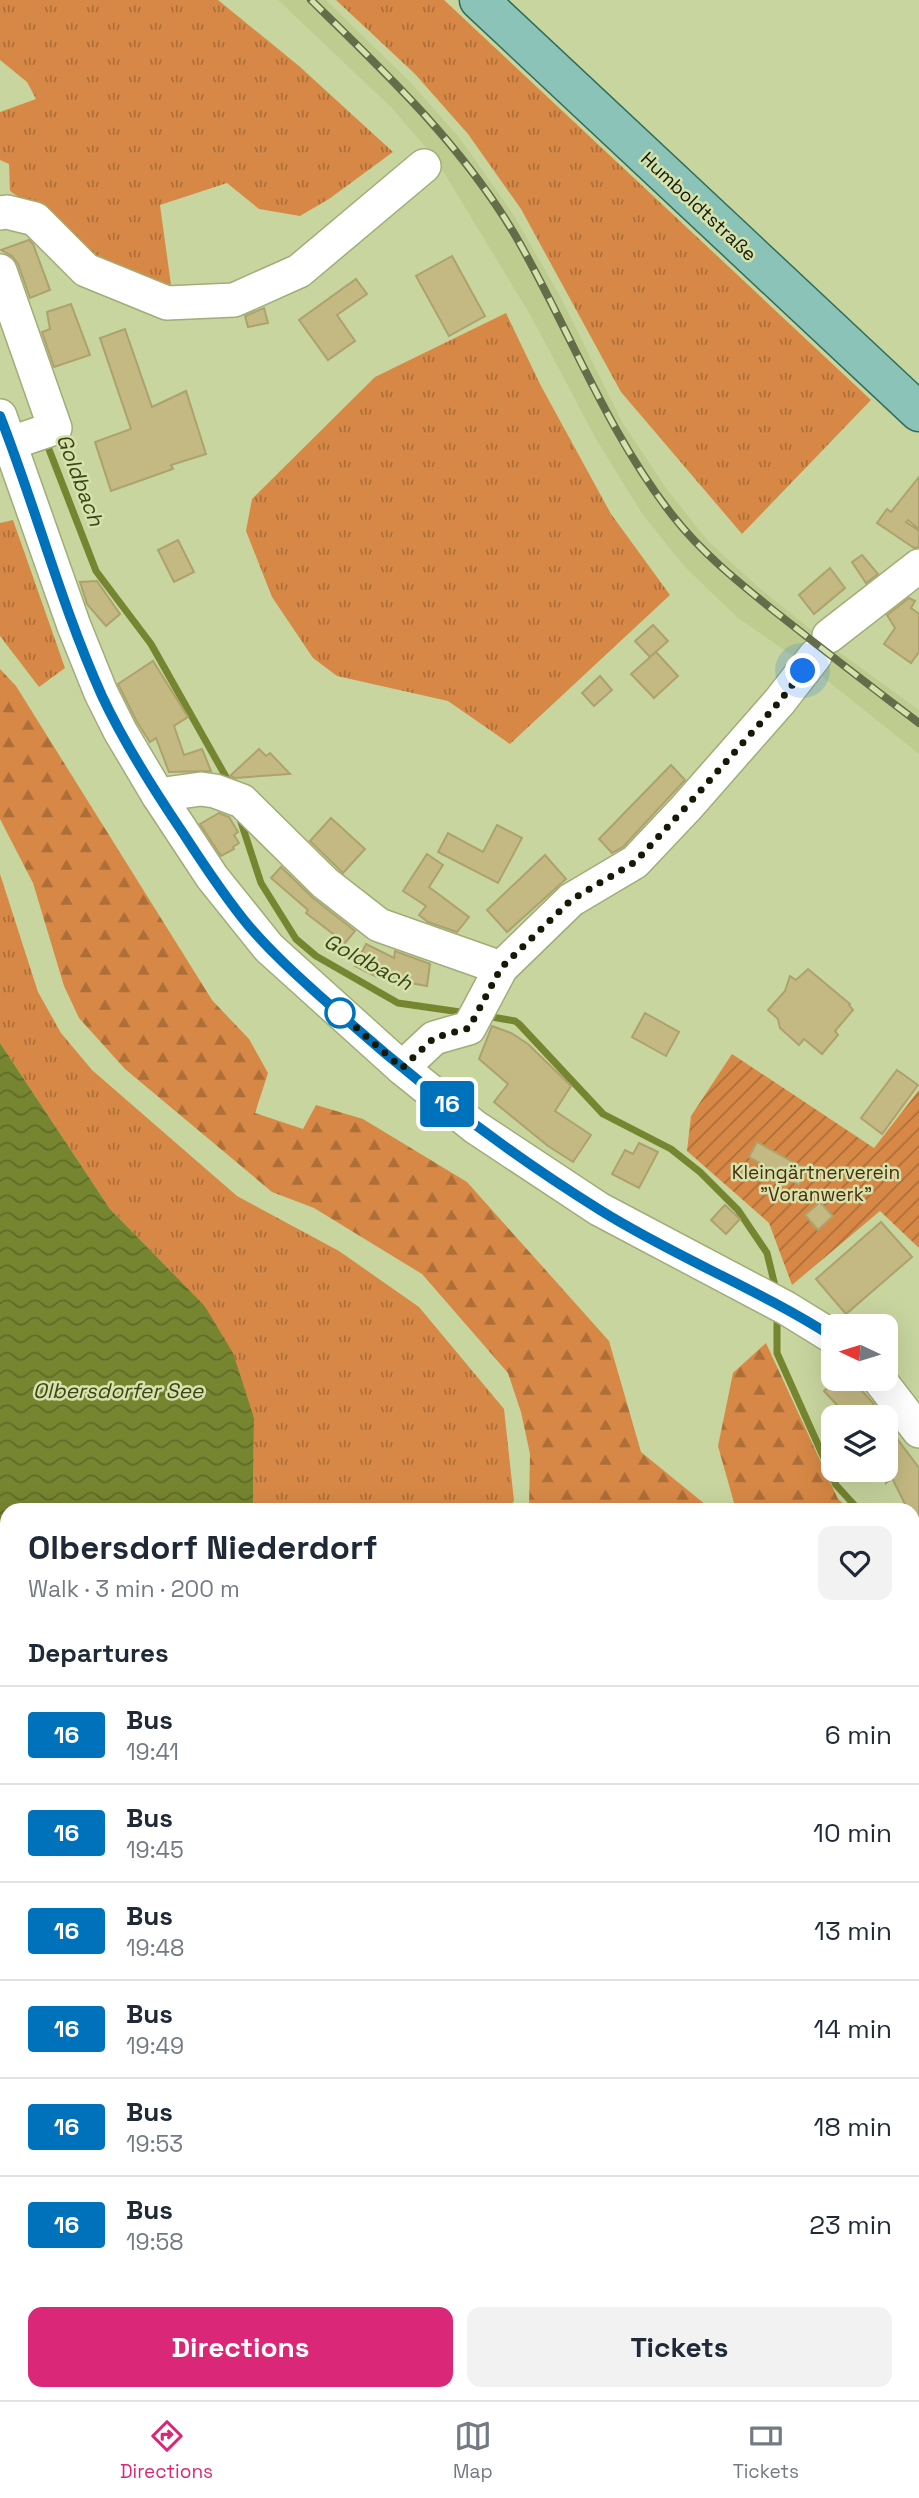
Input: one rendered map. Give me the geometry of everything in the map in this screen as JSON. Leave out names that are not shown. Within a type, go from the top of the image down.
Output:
[{"type":"main road","name":"Humboldtstraße","points":[[479,0],[919,412]]},
{"type":"street","points":[[0,213],[7,212],[35,219],[86,270],[167,303],[234,300],[299,271],[424,166]]},
{"type":"street","points":[[0,271],[55,428],[22,431],[74,626],[120,732],[212,877],[247,923],[296,974],[402,1068],[475,1126],[599,1209],[821,1330]]},
{"type":"street","points":[[402,1068],[434,1038],[476,1015],[501,968],[571,900],[635,862],[780,701],[822,646],[919,566]]},
{"type":"street","points":[[158,795],[201,789],[228,796],[325,883],[379,925],[501,968]]},
{"type":"street","points":[[888,1391],[919,1431]]},
{"type":"shaded area","points":[[278,0],[326,0],[410,82],[458,136],[513,214],[561,298],[622,422],[668,491],[708,541],[758,587],[835,649],[919,710],[919,754],[819,674],[738,618],[686,568],[643,515],[596,439],[531,316],[435,158],[391,107]]},
{"type":"green space","points":[[0,0],[218,0],[299,66],[393,152],[329,199],[300,216],[259,209],[227,183],[160,205],[171,285],[101,265],[54,222],[10,191],[9,164],[0,160],[0,112],[36,99],[27,82],[0,60]]},
{"type":"green space","points":[[336,0],[444,0],[871,400],[742,534],[621,392],[521,209],[468,134],[415,74]]},
{"type":"green space","points":[[506,313],[541,386],[611,514],[670,595],[510,744],[448,701],[337,676],[313,658],[272,597],[246,531],[252,499],[375,377]]},
{"type":"green space","points":[[13,520],[65,668],[39,687],[0,636],[0,523]]},
{"type":"green space","points":[[0,669],[16,686],[212,1000],[249,1039],[268,1073],[255,1113],[303,1129],[316,1105],[363,1119],[467,1182],[609,1341],[641,1452],[704,1503],[529,1503],[530,1454],[521,1412],[508,1373],[422,1274],[314,1208],[272,1192],[125,1069],[79,1018],[64,986],[33,883],[0,819]]},
{"type":"green space","points":[[0,874],[38,992],[61,1033],[92,1070],[237,1196],[339,1251],[419,1307],[504,1409],[512,1503],[253,1503],[254,1418],[204,1305],[110,1209],[0,1043]]},
{"type":"green space","name":"Kleingärtnerverein \"Voranwerk\"","points":[[732,1054],[874,1148],[919,1090],[919,1248],[880,1211],[792,1285],[769,1223],[687,1151],[691,1116]]},
{"type":"green space","points":[[766,1343],[821,1462],[821,1482],[830,1482],[842,1503],[734,1503],[718,1446],[733,1373]]},
{"type":"water","name":"Olbersdorfer See","points":[[0,1043],[110,1209],[204,1305],[233,1353],[254,1418],[253,1503],[0,1503]]},
{"type":"building","points":[[29,240],[33,244],[50,290],[30,298],[18,264],[12,256],[1,250]]},
{"type":"building","points":[[452,256],[485,316],[449,336],[416,276]]},
{"type":"building","points":[[356,279],[367,294],[337,315],[355,341],[328,360],[299,320]]},
{"type":"building","points":[[71,304],[90,355],[54,367],[42,332],[50,329],[47,312]]},
{"type":"building","points":[[264,308],[268,323],[248,327],[245,316]]},
{"type":"building","points":[[125,329],[152,407],[186,391],[206,454],[171,465],[173,469],[111,491],[95,442],[131,429],[100,338]]},
{"type":"building","points":[[919,477],[919,529],[908,520],[906,522],[919,531],[919,547],[914,548],[877,523],[887,509],[891,512]]},
{"type":"building","points":[[178,540],[194,572],[174,582],[158,550]]},
{"type":"building","points":[[862,555],[878,574],[866,583],[852,562]]},
{"type":"building","points":[[830,568],[845,588],[814,614],[799,595]]},
{"type":"building","points":[[97,581],[120,614],[106,626],[87,604],[80,582]]},
{"type":"building","points":[[909,598],[915,601],[911,608],[919,614],[919,652],[911,663],[884,644],[895,628],[887,615]]},
{"type":"building","points":[[653,625],[668,641],[650,657],[635,641]]},
{"type":"building","points":[[656,652],[678,676],[654,698],[631,674]]},
{"type":"building","points":[[153,661],[188,717],[174,726],[184,755],[202,749],[211,771],[169,772],[156,738],[150,742],[137,722],[118,684]]},
{"type":"building","points":[[600,676],[612,690],[594,706],[582,693]]},
{"type":"building","points":[[259,749],[266,756],[270,753],[290,774],[235,778],[230,776]]},
{"type":"building","points":[[671,765],[685,780],[623,847],[612,853],[599,839]]},
{"type":"building","points":[[219,813],[229,817],[238,832],[234,835],[239,843],[221,856],[200,824]]},
{"type":"building","points":[[331,818],[365,849],[343,873],[310,841]]},
{"type":"building","points":[[497,825],[522,838],[498,883],[438,852],[448,833],[483,852]]},
{"type":"building","points":[[427,854],[443,865],[429,887],[469,917],[457,932],[428,922],[419,915],[426,906],[403,891]]},
{"type":"building","points":[[545,855],[566,879],[507,932],[487,910]]},
{"type":"building","points":[[281,867],[313,898],[355,931],[345,943],[306,913],[308,910],[271,878]]},
{"type":"building","points":[[366,944],[394,958],[395,951],[430,964],[427,986],[377,977],[355,966]]},
{"type":"building","points":[[808,969],[850,1004],[853,1010],[835,1031],[838,1035],[822,1054],[804,1039],[799,1045],[780,1028],[778,1019],[768,1010],[785,991],[790,976],[796,980]]},
{"type":"building","points":[[645,1013],[679,1032],[666,1056],[632,1037]]},
{"type":"building","points":[[492,1026],[511,1033],[528,1044],[571,1086],[555,1111],[591,1135],[573,1162],[548,1146],[494,1102],[508,1084],[479,1059]]},
{"type":"building","points":[[897,1070],[918,1085],[882,1134],[861,1118]]},
{"type":"building","points":[[757,1142],[807,1170],[799,1185],[749,1157]]},
{"type":"building","points":[[639,1143],[658,1152],[639,1188],[612,1174],[625,1150],[633,1154]]},
{"type":"building","points":[[820,1202],[833,1216],[818,1230],[805,1215]]},
{"type":"building","points":[[725,1205],[740,1219],[726,1234],[711,1220]]},
{"type":"building","points":[[881,1222],[912,1257],[846,1314],[816,1279]]},
{"type":"building","points":[[824,1391],[862,1391],[874,1404],[873,1405],[837,1405]]},
{"type":"building","points":[[898,1440],[919,1468],[919,1503],[904,1503],[894,1482],[898,1482]]},
{"type":"waterway","name":"Goldbach","points":[[45,439],[96,571],[151,644],[230,784]]},
{"type":"waterway","name":"Goldbach","points":[[239,816],[261,883],[296,939],[316,956],[398,1003],[467,1013]]},
{"type":"waterway","name":"Goldbach","points":[[486,1016],[515,1021],[603,1114],[671,1149],[700,1172],[738,1210],[767,1253],[776,1290]]},
{"type":"waterway","name":"Goldbach","points":[[777,1312],[777,1353],[836,1485],[853,1503]]},
{"type":"railway","points":[[311,0],[421,111],[447,140],[494,202],[535,270],[608,414],[649,483],[673,516],[707,554],[746,588],[919,723]]},
{"type":"bus line","name":"16","points":[[0,416],[74,626],[120,732],[212,877],[258,936],[385,1054],[475,1126],[625,1225],[786,1308],[821,1330]]},
{"type":"route","points":[[340,1013],[334,1008],[402,1068],[434,1038],[469,1028],[501,968],[571,900],[635,862],[780,701],[803,671]]}]
